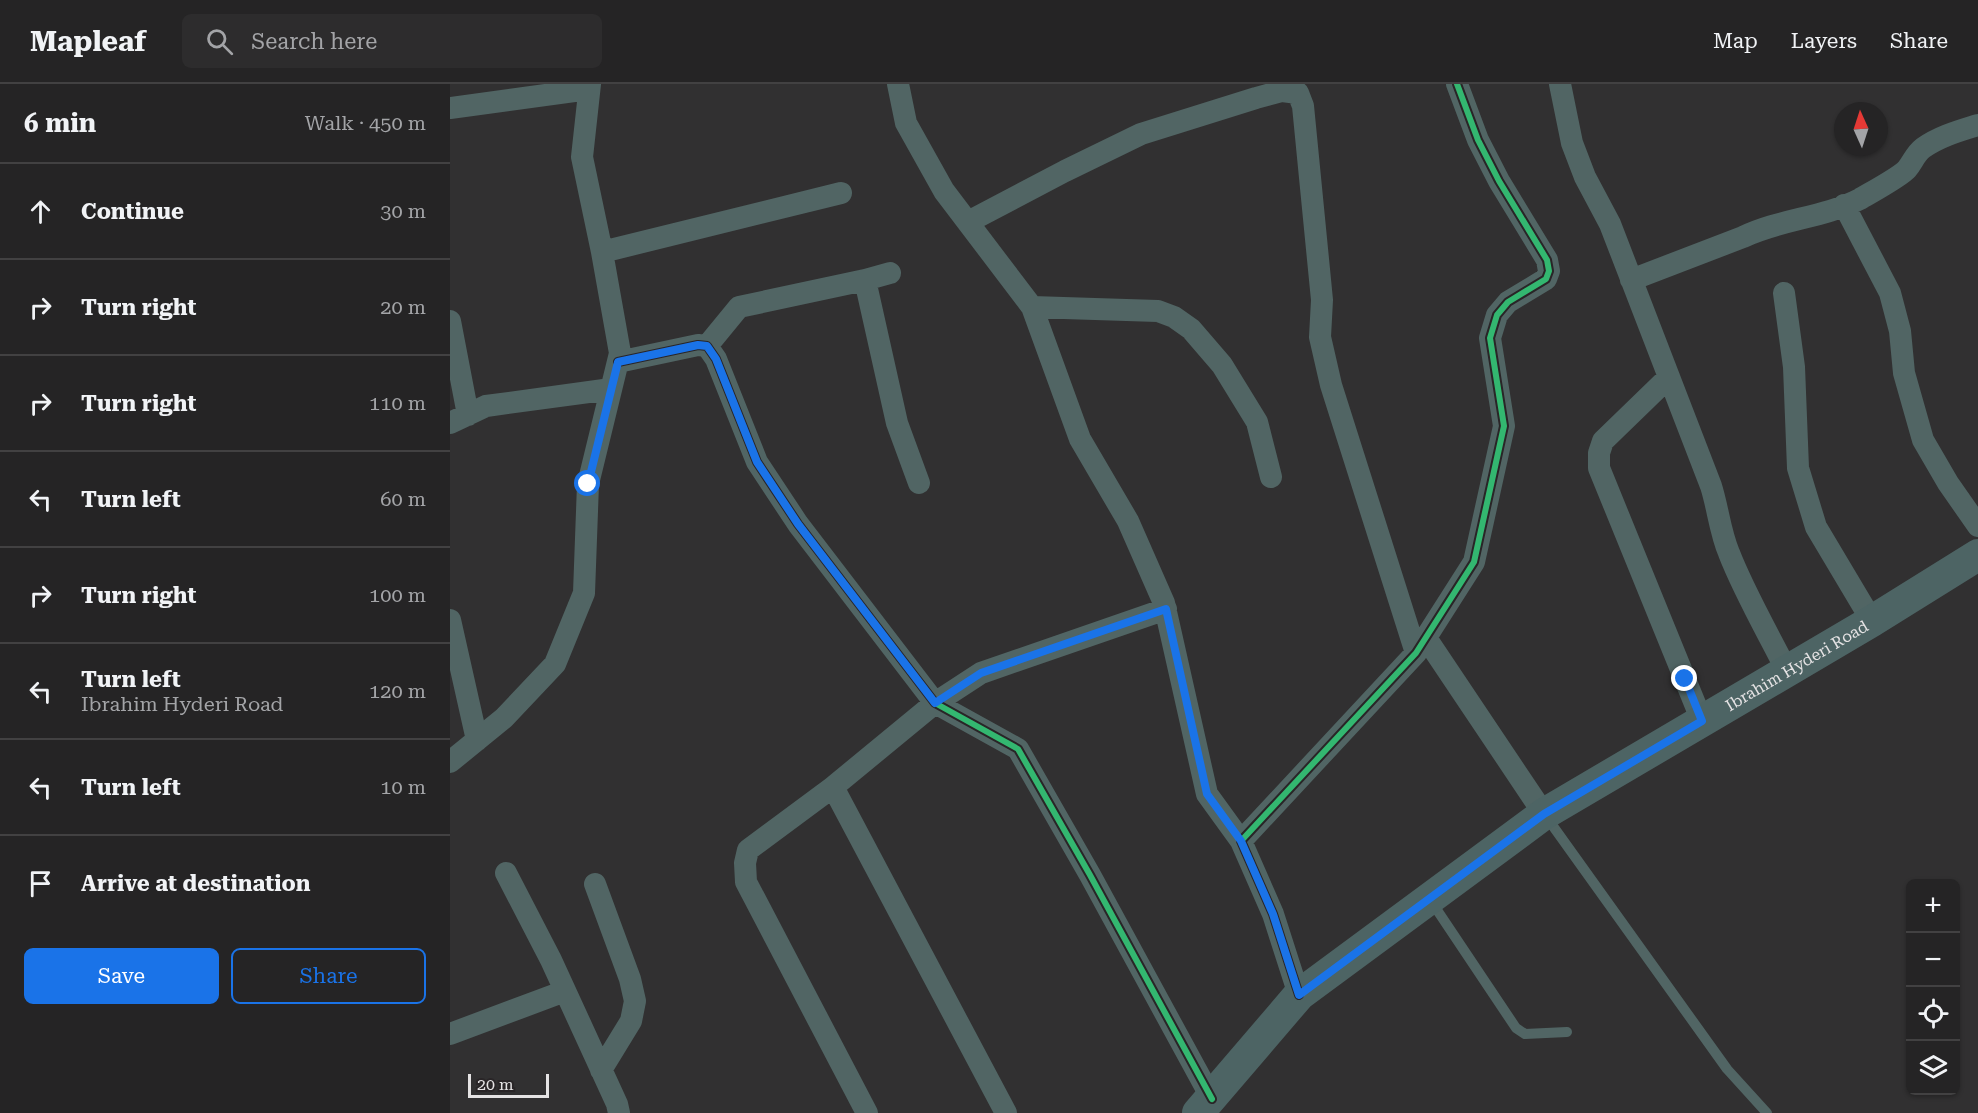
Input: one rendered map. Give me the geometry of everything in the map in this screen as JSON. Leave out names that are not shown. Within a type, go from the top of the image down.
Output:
[{"type":"main road","name":"Ibrahim Hyderi Road","points":[[1205,1106],[1299,995],[1544,814],[1872,621],[1978,555]]},
{"type":"street","points":[[898,84],[906,123],[944,191],[1032,307],[1080,439],[1128,521],[1166,609],[1207,794],[1241,841],[1273,914],[1299,995]]},
{"type":"street","points":[[1241,841],[1421,645],[1474,562],[1504,426],[1490,338],[1497,315],[1508,302],[1546,279],[1549,271],[1547,260],[1499,181],[1478,140],[1457,84]]},
{"type":"street","points":[[1560,84],[1572,143],[1585,177],[1610,224],[1712,486],[1722,533],[1730,555],[1787,670]]},
{"type":"street","points":[[450,108],[590,87],[582,157],[620,353],[588,484],[584,592],[555,664],[504,718],[450,762]]},
{"type":"street","points":[[968,222],[1141,134],[1256,98],[1282,92],[1298,93],[1303,106],[1317,237],[1322,300],[1320,337],[1331,385],[1421,645],[1544,814]]},
{"type":"street","points":[[1631,280],[1760,229],[1820,215],[1858,200],[1906,171],[1914,156],[1924,147],[1947,134],[1978,125]]},
{"type":"street","points":[[602,252],[841,193]]},
{"type":"street","points":[[1844,205],[1890,293],[1900,331],[1904,373],[1923,440],[1948,483],[1978,526]]},
{"type":"street","points":[[707,346],[739,307],[890,273]]},
{"type":"street","points":[[865,280],[897,423],[919,483]]},
{"type":"street","points":[[1784,293],[1794,367],[1798,468],[1816,527],[1872,621]]},
{"type":"street","points":[[1032,307],[1158,311],[1174,317],[1191,329],[1222,365],[1257,422],[1271,477]]},
{"type":"street","points":[[450,321],[459,419],[486,406],[611,389]]},
{"type":"street","points":[[618,362],[698,345],[707,346],[716,359],[757,462],[798,524],[935,703],[1018,748],[1090,875],[1205,1106]]},
{"type":"street","points":[[1669,377],[1603,441],[1599,453],[1599,468],[1702,721]]},
{"type":"street","points":[[867,1113],[746,882],[745,863],[748,850],[833,787],[935,703],[981,673],[1166,609]]},
{"type":"street","points":[[450,620],[477,740]]},
{"type":"street","points":[[833,787],[1006,1113]]},
{"type":"street","points":[[506,873],[565,991],[617,1104],[619,1113]]},
{"type":"street","points":[[595,884],[630,979],[635,1001],[631,1021],[601,1070]]},
{"type":"street","points":[[450,1034],[565,991]]},
{"type":"lane","points":[[1544,814],[1727,1069],[1767,1113]]},
{"type":"lane","points":[[1430,899],[1516,1028],[1525,1034],[1567,1032]]},
{"type":"cycle path","points":[[1299,995],[1273,914],[1241,841],[1416,653],[1474,562],[1504,426],[1490,338],[1497,315],[1508,302],[1546,279],[1549,271],[1547,260],[1499,181],[1478,140],[1457,84]]},
{"type":"cycle path","points":[[618,362],[698,345],[707,346],[716,359],[757,462],[798,524],[935,703],[1018,749],[1090,875],[1212,1099]]},
{"type":"route","points":[[588,484],[618,362],[698,345],[707,346],[716,359],[757,462],[798,524],[935,703],[981,673],[1166,609],[1207,794],[1241,841],[1273,914],[1299,995],[1544,814],[1702,721],[1685,679]]}]
